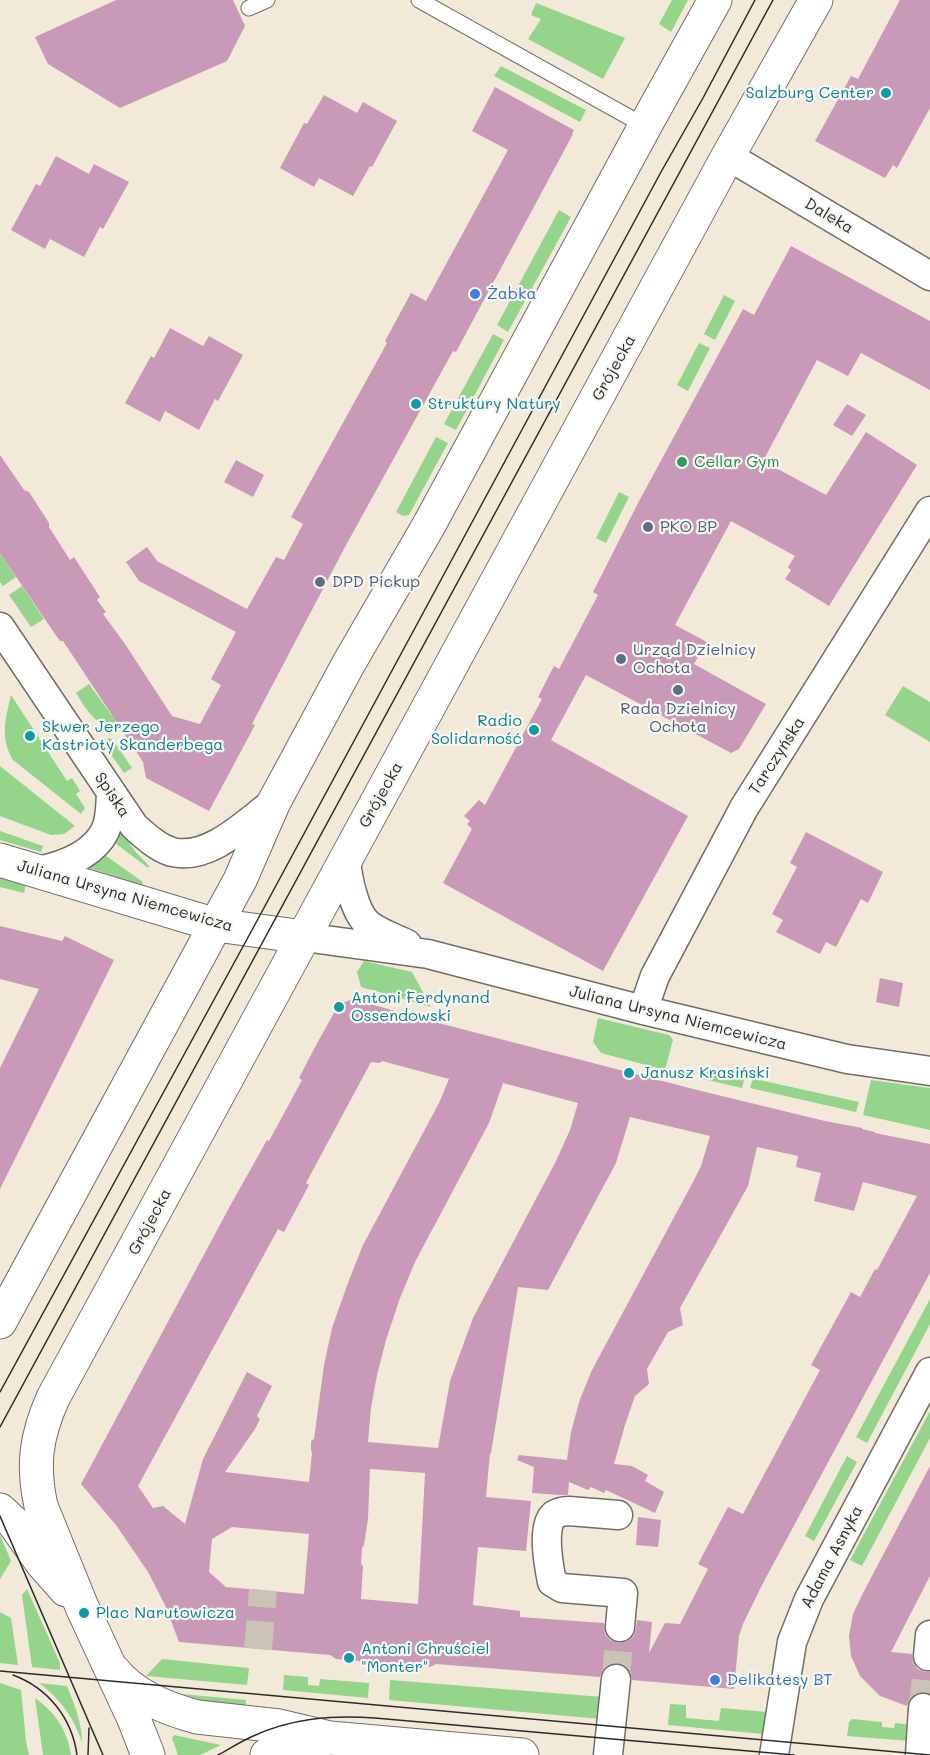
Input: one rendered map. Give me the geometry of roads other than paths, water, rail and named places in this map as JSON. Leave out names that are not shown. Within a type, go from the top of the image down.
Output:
[{"type":"main road","points":[[0,1322],[240,880],[274,802],[429,525],[715,0]]},
{"type":"main road","name":"Grójecka","points":[[81,1607],[41,1506],[37,1489],[37,1449],[45,1416],[53,1398],[728,156],[816,0]]},
{"type":"main road","name":"Juliana Ursyna Niemcewicza","points":[[0,860],[216,925],[304,937]]},
{"type":"main road","points":[[0,1510],[81,1607],[134,1719],[148,1755]]},
{"type":"main road","points":[[0,1522],[12,1529],[27,1543]]},
{"type":"main road","points":[[108,1664],[117,1676],[137,1691],[185,1714],[279,1726],[330,1738],[433,1751],[522,1755]]},
{"type":"main road","points":[[267,1755],[330,1738]]},
{"type":"street","name":"Daleka","points":[[728,156],[930,276]]},
{"type":"street","name":"Tarczyńska","points":[[643,1010],[655,976],[744,808],[930,511]]},
{"type":"street","name":"Spiska","points":[[0,627],[111,794],[134,826],[152,842],[171,852],[189,854],[202,851],[215,845],[274,802]]},
{"type":"street","points":[[38,871],[66,864],[87,851],[100,838],[105,832],[109,819],[111,794]]},
{"type":"street","name":"Juliana Ursyna Niemcewicza","points":[[346,861],[348,878],[364,919],[371,926],[428,954]]},
{"type":"street","name":"Juliana Ursyna Niemcewicza","points":[[304,937],[428,954],[643,1010],[847,1059],[930,1071]]},
{"type":"street","name":"Adama Asnyka","points":[[774,1755],[796,1627],[930,1372]]},
{"type":"street","points":[[618,1515],[568,1511],[555,1514],[549,1523],[546,1552],[552,1582],[555,1586],[623,1593],[620,1627]]},
{"type":"street","points":[[608,1755],[616,1679]]},
{"type":"street","points":[[920,1755],[923,1708]]},
{"type":"lane","points":[[249,8],[267,0]]},
{"type":"lane","points":[[419,0],[645,126]]},
{"type":"tunnel","points":[[258,1649],[263,1590]]},
{"type":"tunnel","points":[[616,1679],[620,1627]]},
{"type":"tunnel","points":[[923,1708],[928,1656]]},
{"type":"tram line","points":[[0,1392],[755,0]]},
{"type":"tram line","points":[[0,1427],[773,0]]},
{"type":"tram line","points":[[0,1516],[103,1755]]},
{"type":"tram line","points":[[0,1671],[930,1755]]},
{"type":"tram line","points":[[13,1675],[37,1688],[56,1706],[70,1729],[77,1755]]},
{"type":"tram line","points":[[218,1755],[251,1737],[281,1726],[312,1719],[343,1717],[794,1755]]},
{"type":"tram line","points":[[88,1755],[89,1728]]},
{"type":"place","name":"Salzburg Center","points":[[886,93]]},
{"type":"place","name":"Żabka","points":[[475,294]]},
{"type":"place","name":"Struktury Natury","points":[[416,404]]},
{"type":"place","name":"Cellar Gym","points":[[682,462]]},
{"type":"place","name":"PKO BP","points":[[648,527]]},
{"type":"place","name":"DPD Pickup","points":[[320,582]]},
{"type":"place","name":"Urząd Dzielnicy Ochota","points":[[621,659]]},
{"type":"place","name":"Rada Dzielnicy Ochota","points":[[678,690]]},
{"type":"place","name":"Radio Solidarność","points":[[534,730]]},
{"type":"place","name":"Skwer Jerzego Kastrioty Skanderbega","points":[[30,736]]},
{"type":"place","name":"Antoni Ferdynand Ossendowski","points":[[339,1007]]},
{"type":"place","name":"Janusz Krasiński","points":[[629,1073]]},
{"type":"place","name":"Plac Narutowicza","points":[[84,1613]]},
{"type":"place","name":"Antoni Chruściel \"Monter\"","points":[[349,1658]]},
{"type":"place","name":"Delikatesy BT","points":[[715,1680]]}]
